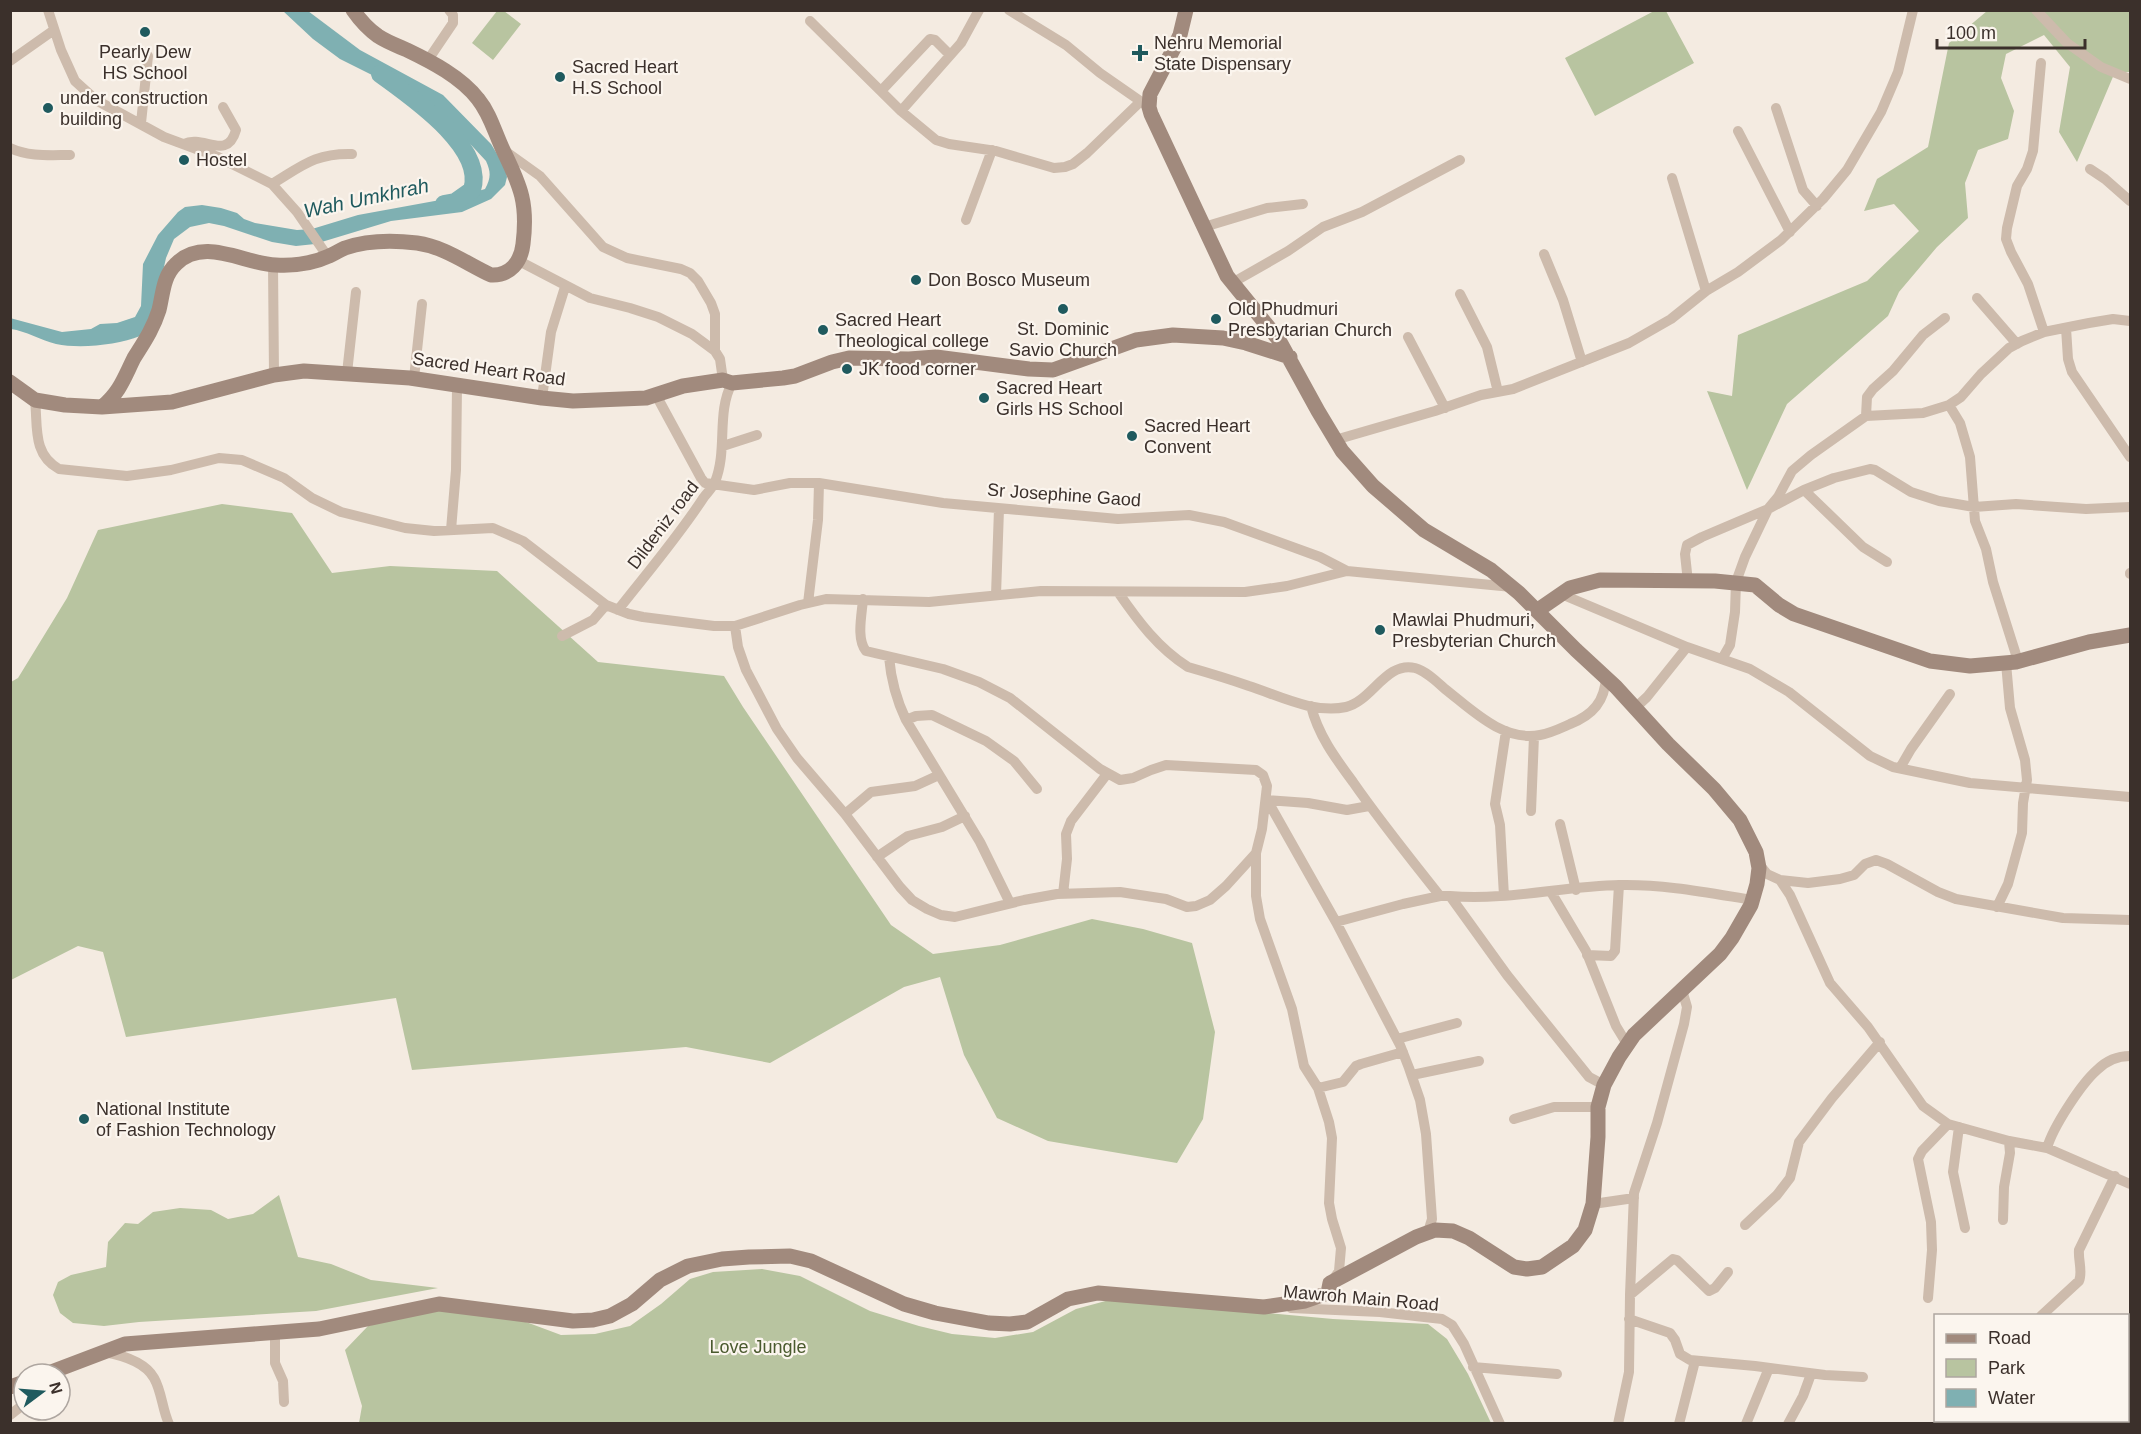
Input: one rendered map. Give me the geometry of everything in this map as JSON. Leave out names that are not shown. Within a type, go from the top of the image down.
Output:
[{"type":"street","points":[[48,10],[75,81],[96,100],[164,137],[218,157],[272,184],[297,212],[324,251]]},
{"type":"street","points":[[102,407],[115,396],[151,333],[168,276],[176,263],[197,254],[211,251],[273,265],[294,266],[310,263],[324,251],[374,241],[393,241],[432,245],[491,275],[506,272],[519,261],[524,241],[525,216],[519,183],[502,149],[491,119],[478,98],[428,60],[379,37],[353,10]]},
{"type":"street","points":[[428,60],[453,23],[453,15],[449,10]]},
{"type":"street","points":[[901,111],[961,43],[979,10]]},
{"type":"street","points":[[1009,10],[1066,45],[1144,105],[1232,283],[1279,340],[1342,451],[1373,486],[1424,530],[1491,570],[1538,610],[1714,789],[1734,813],[1756,852],[1757,884],[1753,900],[1741,923],[1720,954],[1627,1044],[1604,1085],[1598,1107],[1593,1204],[1585,1230],[1573,1246],[1542,1267],[1527,1269],[1514,1267],[1453,1231],[1435,1230],[1330,1283]]},
{"type":"street","points":[[810,21],[901,111],[943,143],[992,150],[1054,168],[1073,164],[1144,105],[1177,42],[1186,10]]},
{"type":"street","points":[[1335,440],[1481,396],[1513,389],[1629,343],[1661,325],[1706,291],[1738,272],[1790,232],[1817,206],[1847,170],[1881,112],[1898,72],[1913,10]]},
{"type":"street","points":[[2036,10],[2067,43],[2102,67],[2130,79]]},
{"type":"street","points":[[10,60],[54,30]]},
{"type":"street","points":[[881,91],[930,39],[935,39],[950,55]]},
{"type":"street","points":[[141,123],[148,56]]},
{"type":"street","points":[[2041,63],[2033,151],[2027,170],[2017,186],[2006,239],[2028,284],[2044,332]]},
{"type":"street","points":[[183,144],[193,140],[216,147],[225,145],[236,130],[223,107]]},
{"type":"street","points":[[1776,108],[1803,190],[1817,206]]},
{"type":"street","points":[[1738,131],[1790,232]]},
{"type":"street","points":[[10,148],[40,156],[70,155]]},
{"type":"street","points":[[502,149],[540,176],[603,247],[627,258],[681,268],[698,281],[715,314],[715,351],[727,381]]},
{"type":"street","points":[[966,220],[992,150]]},
{"type":"street","points":[[272,184],[312,159],[323,155],[352,154]]},
{"type":"street","points":[[1232,283],[1288,251],[1323,227],[1362,212],[1460,160]]},
{"type":"street","points":[[2090,170],[2105,179],[2130,201]]},
{"type":"street","points":[[1672,178],[1706,291]]},
{"type":"street","points":[[1203,227],[1267,208],[1303,204]]},
{"type":"street","points":[[1544,254],[1563,300],[1582,362]]},
{"type":"street","points":[[519,261],[590,298],[657,317],[692,334],[715,351]]},
{"type":"street","points":[[273,265],[274,375]]},
{"type":"street","points":[[542,398],[550,332],[565,287]]},
{"type":"street","points":[[347,373],[356,292]]},
{"type":"street","points":[[1460,294],[1487,347],[1498,392]]},
{"type":"street","points":[[1977,298],[2017,344]]},
{"type":"street","points":[[414,378],[422,304]]},
{"type":"street","points":[[1866,416],[1867,397],[1893,371],[1923,335],[1945,318]]},
{"type":"street","points":[[1722,659],[1730,645],[1734,627],[1736,582],[1768,509],[1792,471],[1810,455],[1866,416],[1923,413],[1949,405],[1961,397],[1981,374],[2009,348],[2044,332],[2113,320],[2130,321]]},
{"type":"street","points":[[2066,328],[2068,359],[2072,372],[2130,457]]},
{"type":"street","name":"Sacred Heart Road","points":[[35,400],[65,405],[102,407],[171,402],[274,375],[304,371],[414,378],[573,401],[646,398],[682,386],[795,376],[849,358],[936,357],[1053,370],[1136,340],[1199,335],[1246,343],[1290,357]]},
{"type":"street","points":[[1408,338],[1445,408]]},
{"type":"street","name":"Dildeniz road","points":[[618,610],[694,514],[714,483],[723,446],[727,381]]},
{"type":"street","points":[[10,382],[35,400],[40,449],[51,464],[59,469],[135,476],[200,462],[232,458],[242,460],[284,478],[312,498],[341,512],[405,528],[451,530],[493,528],[516,537],[556,564],[606,605],[644,617],[714,626],[735,626],[826,599],[929,602],[1041,591],[1245,592],[1287,586],[1347,571]]},
{"type":"street","points":[[451,530],[456,470],[457,386]]},
{"type":"street","points":[[656,395],[701,478],[705,483],[714,483]]},
{"type":"street","points":[[1949,405],[1960,423],[1970,458],[1975,521],[1986,549],[2012,662],[2010,708],[2025,760],[2026,787],[2022,833],[2008,884],[1997,907]]},
{"type":"street","points":[[723,446],[757,435]]},
{"type":"street","points":[[1688,582],[1687,546],[1804,490],[1834,478],[1870,469],[1911,492],[1939,501],[1974,507],[2016,504],[2078,509],[2130,507]]},
{"type":"street","name":"Sr Josephine Gaod","points":[[714,483],[735,489],[754,490],[790,483],[819,483],[915,499],[1118,519],[1201,516],[1224,522],[1320,557],[1347,571],[1512,587]]},
{"type":"street","points":[[808,603],[818,520],[819,483]]},
{"type":"street","points":[[1804,490],[1863,547],[1887,562]]},
{"type":"street","points":[[996,595],[999,508]]},
{"type":"street","points":[[1538,610],[1570,588],[1587,582],[1608,579],[1736,582],[1755,585],[1794,614],[1930,661],[1970,666],[2012,662],[2089,642],[2130,635]]},
{"type":"street","points":[[1118,591],[1149,634],[1173,657],[1188,667],[1325,709],[1350,706],[1362,699],[1396,670],[1404,667],[1415,668],[1506,731],[1518,735],[1534,736],[1558,730],[1588,715],[1605,692],[1606,677]]},
{"type":"street","points":[[1561,594],[1613,618],[1749,669],[1810,707],[1870,756],[1900,768],[1970,783],[2130,797]]},
{"type":"street","points":[[72,1368],[104,1352],[132,1343],[343,1325],[439,1304],[573,1322],[593,1320],[610,1316],[632,1304],[660,1280],[688,1266],[722,1259],[789,1256],[822,1265],[904,1304],[935,1313],[989,1323],[1027,1322],[1068,1299],[1098,1293],[1264,1307],[1315,1298],[1328,1293],[1330,1283],[1340,1271],[1341,1248],[1329,1203],[1332,1138],[1318,1088],[1304,1066],[1292,1009],[1260,920],[1256,896],[1256,854],[1267,799],[1266,779],[1261,772],[1256,770],[1166,765],[1129,780],[1120,780],[1107,774],[1011,698],[979,682],[943,669],[866,651],[861,645],[863,599]]},
{"type":"street","points":[[562,636],[593,620],[606,605]]},
{"type":"street","points":[[735,626],[738,647],[746,670],[777,729],[797,758],[845,813],[912,900],[941,915],[955,917],[1010,903],[1063,894],[1120,892],[1166,899],[1188,907],[1196,906],[1210,900],[1256,854]]},
{"type":"street","points":[[1634,708],[1647,697],[1687,647]]},
{"type":"street","points":[[889,657],[897,701],[906,720],[980,842],[1010,903]]},
{"type":"street","points":[[1900,768],[1950,694]]},
{"type":"street","points":[[1311,706],[1321,733],[1369,806],[1445,896],[1577,1063],[1593,1081],[1604,1085]]},
{"type":"street","points":[[906,720],[924,714],[932,715],[986,741],[1014,761],[1037,789]]},
{"type":"street","points":[[1504,896],[1500,825],[1495,804],[1506,731]]},
{"type":"street","points":[[1531,811],[1534,736]]},
{"type":"street","points":[[1063,894],[1067,859],[1066,834],[1071,821],[1107,774]]},
{"type":"street","points":[[845,813],[871,792],[915,786],[939,775]]},
{"type":"street","points":[[1267,799],[1347,810],[1369,806]]},
{"type":"street","points":[[1267,799],[1336,922],[1397,1039],[1412,1075],[1420,1100],[1426,1134],[1432,1219],[1428,1233]]},
{"type":"street","points":[[877,857],[908,836],[942,827],[965,816]]},
{"type":"street","points":[[1560,824],[1576,890]]},
{"type":"street","points":[[1758,863],[1767,874],[1780,880],[1808,882],[1840,879],[1854,875],[1870,861],[1880,861],[1956,899],[2063,918],[2130,920]]},
{"type":"street","points":[[1780,880],[1790,895],[1830,983],[1880,1042],[1923,1106],[1953,1126],[2009,1141],[2047,1148],[2130,1184]]},
{"type":"street","points":[[1336,922],[1402,903],[1445,896],[1469,898],[1504,896],[1619,885],[1753,900]]},
{"type":"street","points":[[1587,955],[1611,956],[1615,951],[1619,885]]},
{"type":"street","points":[[1551,892],[1587,955],[1616,1026],[1627,1044]]},
{"type":"street","points":[[1618,1424],[1629,1372],[1634,1198],[1684,1024],[1687,1007],[1682,990]]},
{"type":"street","points":[[1397,1039],[1457,1023]]},
{"type":"street","points":[[1745,1226],[1777,1195],[1790,1178],[1799,1142],[1832,1098],[1880,1042]]},
{"type":"street","points":[[1318,1088],[1343,1082],[1360,1064],[1403,1052]]},
{"type":"street","points":[[2047,1148],[2049,1138],[2092,1074],[2115,1058],[2130,1056]]},
{"type":"street","points":[[1412,1075],[1479,1061]]},
{"type":"street","points":[[1514,1119],[1554,1107],[1598,1107]]},
{"type":"street","points":[[1953,1126],[1953,1172],[1965,1228]]},
{"type":"street","points":[[1928,1298],[1932,1250],[1931,1222],[1918,1159],[1922,1151],[1953,1126]]},
{"type":"street","points":[[2002,1220],[2004,1187],[2010,1154],[2009,1141]]},
{"type":"street","points":[[2043,1314],[2079,1281],[2081,1277],[2079,1250],[2115,1176]]},
{"type":"street","points":[[1593,1204],[1634,1198]]},
{"type":"street","points":[[1630,1295],[1673,1259],[1677,1260],[1709,1291],[1715,1288],[1728,1272]]},
{"type":"street","name":"Mawroh Main Road","points":[[1264,1307],[1380,1312],[1442,1319],[1452,1325],[1458,1333],[1500,1424]]},
{"type":"street","points":[[1629,1319],[1670,1333],[1683,1358],[1695,1361],[1811,1374],[1863,1377]]},
{"type":"street","points":[[275,1332],[275,1363],[283,1381],[284,1402]]},
{"type":"street","points":[[104,1352],[126,1358],[149,1371],[154,1377],[169,1424]]},
{"type":"street","points":[[1679,1424],[1695,1361]]},
{"type":"street","points":[[1473,1367],[1557,1374]]},
{"type":"street","points":[[1746,1424],[1769,1368]]},
{"type":"street","points":[[1788,1424],[1799,1405],[1811,1374]]},
{"type":"green space","points":[[497,11],[504,11],[521,24],[493,60],[472,43]]},
{"type":"green space","points":[[1654,11],[1666,11],[1694,63],[1595,116],[1565,58]]},
{"type":"green space","points":[[1987,11],[2130,11],[2130,72],[2115,72],[2077,162],[2059,132],[2070,67],[2044,35],[2006,54],[2001,78],[2014,111],[2008,139],[1978,150],[1965,183],[1968,218],[1937,247],[1899,292],[1888,316],[1787,404],[1747,490],[1707,391],[1732,396],[1738,335],[1867,281],[1919,231],[1894,204],[1864,211],[1877,179],[1928,147],[1949,43]]},
{"type":"green space","points":[[222,504],[292,513],[332,573],[390,566],[497,571],[598,662],[724,676],[891,925],[933,954],[1000,945],[1092,919],[1143,929],[1192,943],[1215,1032],[1203,1119],[1177,1163],[1048,1141],[997,1118],[964,1055],[940,977],[904,987],[770,1063],[686,1047],[412,1070],[396,998],[126,1037],[103,952],[78,946],[11,980],[11,682],[18,678],[67,598],[98,530]]},
{"type":"green space","points":[[279,1195],[298,1257],[331,1264],[371,1280],[438,1288],[316,1311],[104,1326],[73,1323],[60,1313],[53,1295],[58,1282],[71,1275],[106,1267],[108,1242],[125,1223],[138,1224],[153,1212],[180,1208],[211,1210],[228,1219],[253,1214]]},
{"type":"green space","name":"Love Jungle","points":[[762,1269],[800,1276],[870,1311],[919,1326],[952,1334],[995,1338],[1033,1332],[1076,1309],[1113,1299],[1333,1319],[1428,1324],[1447,1339],[1468,1374],[1491,1423],[359,1423],[362,1406],[345,1350],[368,1326],[429,1309],[510,1316],[561,1335],[595,1334],[630,1326],[690,1279],[713,1272]]},
{"type":"water","points":[[283,11],[308,11],[360,50],[443,95],[491,144],[505,167],[507,177],[505,185],[491,199],[462,212],[391,221],[315,244],[296,246],[272,242],[209,223],[190,227],[174,239],[166,258],[152,320],[140,336],[110,344],[76,346],[56,344],[11,329],[10,318],[62,332],[91,329],[100,324],[117,323],[135,317],[141,306],[143,264],[158,235],[185,207],[202,205],[221,208],[237,213],[244,219],[255,223],[297,230],[312,229],[358,215],[462,196],[485,189],[490,175],[486,161],[436,107],[340,59],[313,39]]},
{"type":"waterway","name":"Wah Umkhrah","points":[[380,74],[409,95],[442,124],[457,140],[468,157],[473,174],[472,190],[455,202],[444,204]]},
{"type":"place","name":"Pearly Dew HS School","points":[[145,32]]},
{"type":"place","name":"Nehru Memorial State Dispensary","points":[[1140,53]]},
{"type":"place","name":"Sacred Heart H.S School","points":[[560,77]]},
{"type":"place","name":"under construction building","points":[[48,108]]},
{"type":"place","name":"Hostel","points":[[184,160]]},
{"type":"place","name":"Don Bosco Museum","points":[[916,280]]},
{"type":"place","name":"St. Dominic Savio Church","points":[[1063,309]]},
{"type":"place","name":"Old Phudmuri Presbytarian Church","points":[[1216,319]]},
{"type":"place","name":"Sacred Heart Theological college","points":[[823,330]]},
{"type":"place","name":"JK food corner","points":[[847,369]]},
{"type":"place","name":"Sacred Heart Girls HS School","points":[[984,398]]},
{"type":"place","name":"Sacred Heart Convent","points":[[1132,436]]},
{"type":"place","name":"Mawlai Phudmuri, Presbyterian Church","points":[[1380,630]]},
{"type":"place","name":"National Institute of Fashion Technology","points":[[84,1119]]}]
